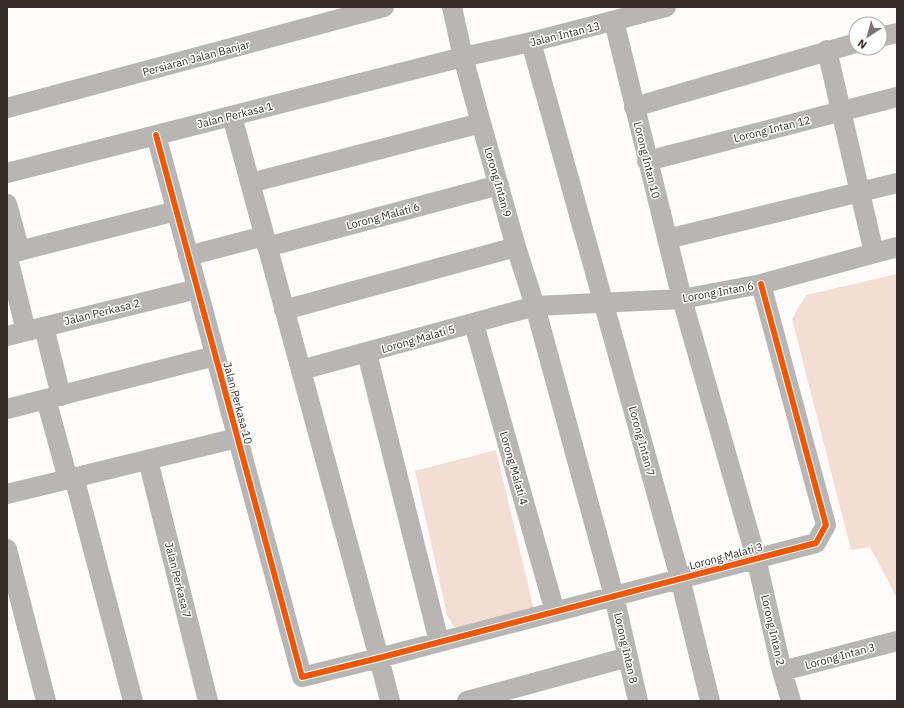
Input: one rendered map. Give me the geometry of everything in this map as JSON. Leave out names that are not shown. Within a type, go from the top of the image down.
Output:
[{"type":"street","name":"Persiaran Jalan Banjar","points":[[7,108],[384,7]]},
{"type":"street","name":"Lorong Intan 9","points":[[452,7],[463,57],[481,123],[516,247],[535,306]]},
{"type":"street","name":"Jalan Intan 13","points":[[463,57],[531,42],[666,7]]},
{"type":"street","name":"Lorong Intan 10","points":[[614,21],[647,161],[682,299]]},
{"type":"street","name":"Lorong Intan 7","points":[[531,42],[680,578],[710,701]]},
{"type":"street","points":[[634,107],[848,45]]},
{"type":"street","points":[[827,50],[874,253]]},
{"type":"street","name":"Jalan Perkasa 1","points":[[7,173],[463,57]]},
{"type":"street","name":"Lorong Intan 12","points":[[647,161],[897,97]]},
{"type":"street","points":[[232,116],[390,701]]},
{"type":"street","points":[[250,183],[481,123]]},
{"type":"street","name":"Jalan Perkasa 10","points":[[156,135],[302,677]]},
{"type":"street","points":[[667,239],[897,183]]},
{"type":"street","name":"Lorong Malati 6","points":[[188,256],[266,241],[499,186]]},
{"type":"street","points":[[7,204],[11,253],[35,329],[54,397],[71,478],[133,701]]},
{"type":"street","points":[[11,253],[176,210]]},
{"type":"street","points":[[284,310],[516,247]]},
{"type":"street","name":"Lorong Intan 6","points":[[535,306],[682,299],[761,284],[897,247]]},
{"type":"street","name":"Lorong Malati 3","points":[[302,677],[816,543],[826,526],[761,284]]},
{"type":"street","name":"Jalan Perkasa 2","points":[[7,336],[197,289]]},
{"type":"street","name":"Lorong Intan 2","points":[[682,299],[756,558],[782,671],[791,701]]},
{"type":"street","name":"Lorong Malati 5","points":[[301,370],[474,324],[535,306]]},
{"type":"street","name":"Lorong Intan 8","points":[[535,306],[614,596],[638,701]]},
{"type":"street","name":"Lorong Malati 4","points":[[474,324],[555,612]]},
{"type":"street","points":[[367,353],[439,642]]},
{"type":"street","points":[[7,409],[215,356]]},
{"type":"street","points":[[7,494],[237,438]]},
{"type":"street","name":"Jalan Perkasa 7","points":[[148,460],[206,700]]},
{"type":"street","points":[[7,549],[46,701]]},
{"type":"street","name":"Lorong Intan 3","points":[[782,671],[897,641]]},
{"type":"street","points":[[467,701],[628,657]]},
{"type":"shaded area","points":[[897,274],[897,598],[870,547],[851,550],[792,319],[806,295]]},
{"type":"shaded area","points":[[496,450],[534,610],[466,631],[453,626],[447,615],[415,471]]},
{"type":"cycle path","points":[[156,135],[302,677],[816,543],[826,525],[761,284]]}]
